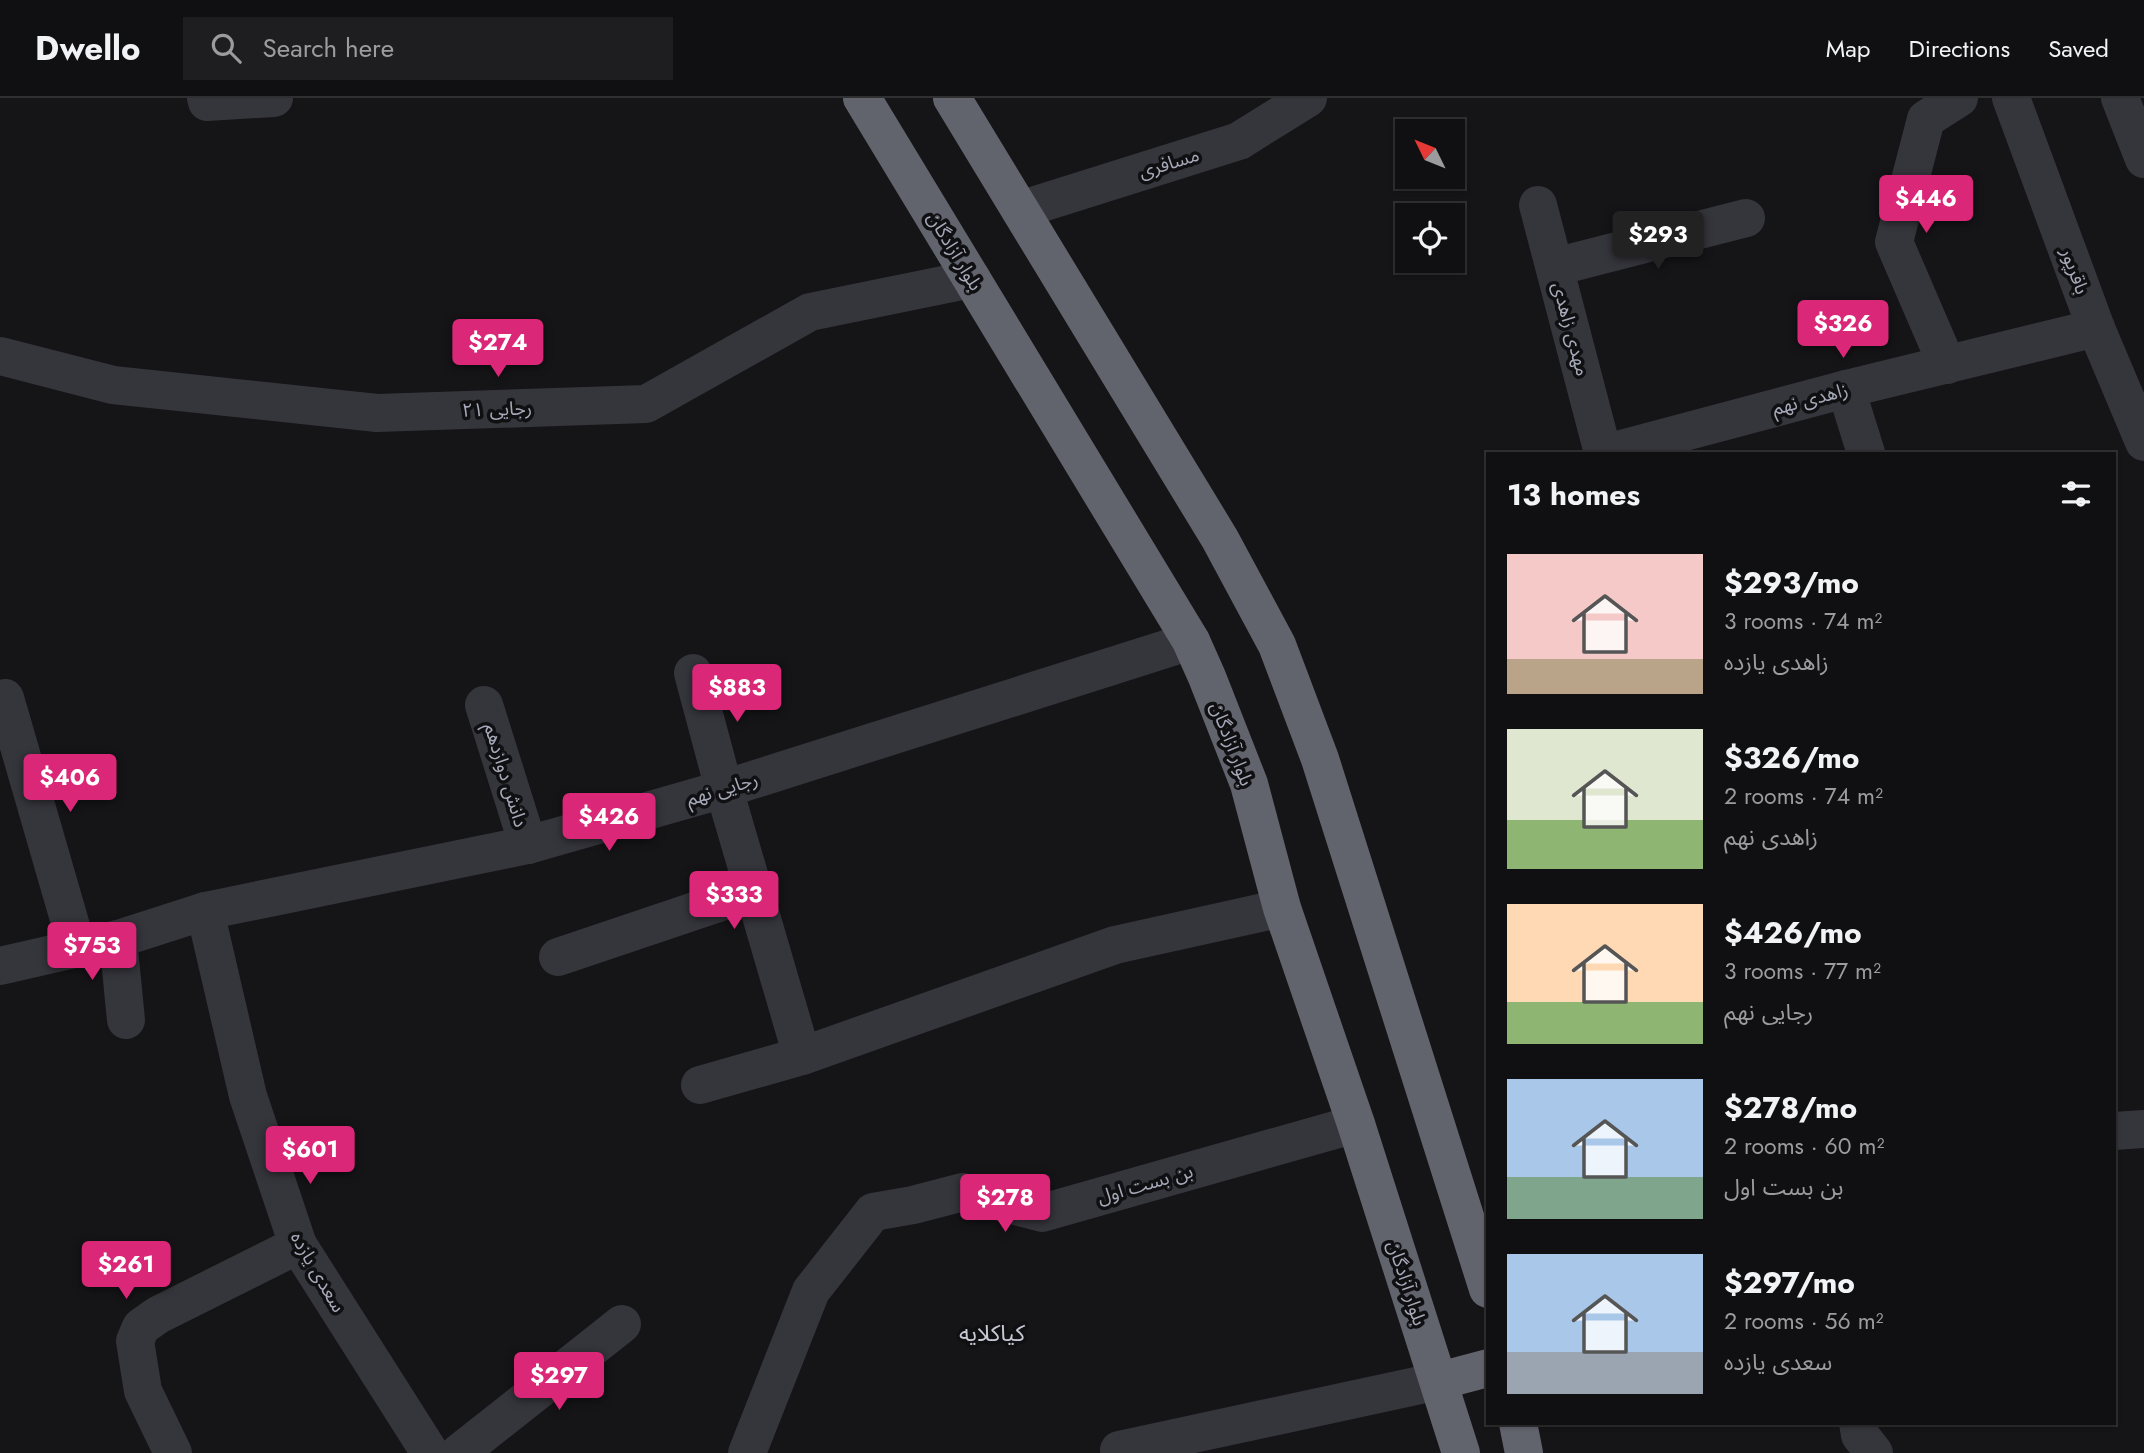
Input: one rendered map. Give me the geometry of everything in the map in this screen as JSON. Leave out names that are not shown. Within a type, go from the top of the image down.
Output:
[{"type":"highway","name":"بلوار آزادگان","points":[[862,98],[1191,641],[1207,677],[1249,784],[1282,908],[1356,1124],[1461,1453]]},
{"type":"highway","points":[[952,98],[1220,539],[1277,645],[1320,759],[1486,1283]]},
{"type":"highway","points":[[1439,1381],[1486,1369]]},
{"type":"highway","points":[[1518,1425],[1524,1453]]},
{"type":"street","points":[[206,98],[207,102],[274,98]]},
{"type":"street","name":"مسافری","points":[[1020,210],[1239,141],[1308,98]]},
{"type":"street","points":[[1947,365],[1894,242],[1926,119],[1959,98]]},
{"type":"street","name":"باقرپور","points":[[2011,98],[2096,328],[2144,442]]},
{"type":"street","points":[[2120,98],[2144,159]]},
{"type":"street","name":"مهدی زاهدی","points":[[1538,205],[1605,452]]},
{"type":"street","points":[[1555,267],[1746,218]]},
{"type":"street","name":"رجایی ۲۱","points":[[0,355],[113,385],[377,413],[646,404],[810,312],[972,278]]},
{"type":"street","name":"زاهدی نهم","points":[[1609,452],[1846,389],[2096,328]]},
{"type":"street","points":[[1846,389],[1866,452]]},
{"type":"street","name":"رجایی نهم","points":[[0,966],[118,939],[205,911],[528,845],[724,789],[1191,641]]},
{"type":"street","points":[[693,673],[802,1056]]},
{"type":"street","points":[[5,698],[77,947]]},
{"type":"street","name":"دانش دوازدهم","points":[[484,705],[528,845]]},
{"type":"street","points":[[558,957],[754,891]]},
{"type":"street","points":[[700,1084],[802,1056],[1115,945],[1282,908]]},
{"type":"street","name":"سعدی یازده","points":[[205,911],[248,1096],[298,1245],[430,1453]]},
{"type":"street","points":[[118,939],[126,1020]]},
{"type":"street","name":"بن بست اول","points":[[747,1453],[811,1291],[873,1212],[963,1192],[1042,1213],[1356,1124]]},
{"type":"street","points":[[2116,1131],[2144,1129]]},
{"type":"street","points":[[173,1453],[143,1391],[135,1340],[141,1327],[158,1315],[298,1245]]},
{"type":"street","points":[[459,1453],[622,1324]]},
{"type":"street","points":[[1120,1451],[1439,1381]]},
{"type":"street","points":[[1858,1425],[1860,1435],[1874,1453]]},
{"type":"district","name":"کیاکلایه","points":[[992,1333]]}]
